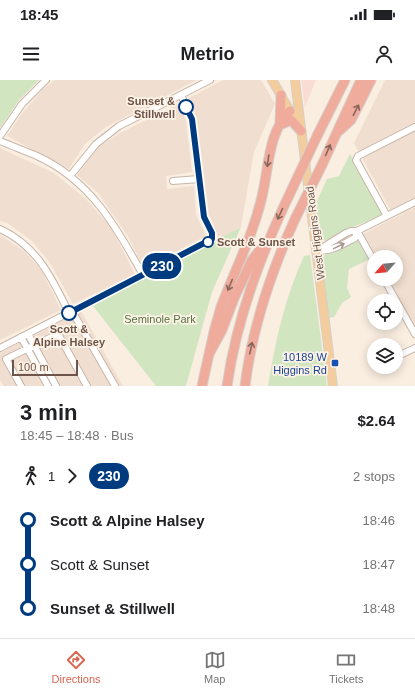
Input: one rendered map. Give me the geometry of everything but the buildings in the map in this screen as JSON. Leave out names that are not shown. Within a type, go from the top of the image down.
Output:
[{"type":"highway","points":[[227,386],[242,316],[268,239],[345,80]]},
{"type":"highway","points":[[244,386],[255,329],[267,291],[295,219],[322,165],[361,80]]},
{"type":"highway","points":[[335,135],[351,120],[371,80]]},
{"type":"highway","points":[[280,124],[281,95]]},
{"type":"highway","points":[[202,386],[221,308],[253,230],[264,186],[269,155],[282,119],[290,110]]},
{"type":"highway","points":[[280,124],[291,120],[301,131]]},
{"type":"highway","points":[[209,354],[222,330],[235,296],[252,260],[268,239]]},
{"type":"main road","points":[[272,80],[301,131]]},
{"type":"main road","name":"West Higgins Road","points":[[295,80],[333,386]]},
{"type":"main road","points":[[290,110],[298,104]]},
{"type":"street","points":[[0,136],[22,104],[46,80]]},
{"type":"street","points":[[70,176],[96,144],[119,126],[210,80]]},
{"type":"street","points":[[0,348],[212,239],[212,233],[204,217],[192,119],[181,96]]},
{"type":"street","points":[[387,216],[356,160],[358,156],[415,127]]},
{"type":"street","points":[[0,141],[38,156],[70,176],[85,189],[111,219],[143,275]]},
{"type":"street","points":[[173,181],[199,179]]},
{"type":"street","points":[[317,251],[351,231],[357,231],[415,202]]},
{"type":"street","points":[[0,229],[29,247],[43,262],[115,386]]},
{"type":"street","points":[[357,231],[368,250]]},
{"type":"street","points":[[388,286],[415,334]]},
{"type":"street","points":[[28,334],[56,386]]},
{"type":"street","points":[[21,386],[6,359],[26,348],[58,334],[87,386]]},
{"type":"street","points":[[21,337],[48,386]]},
{"type":"street","points":[[403,354],[415,348]]},
{"type":"shaded area","points":[[55,80],[197,80],[106,127],[85,144],[69,169],[7,136],[21,115],[42,90]]},
{"type":"shaded area","points":[[223,80],[261,80],[275,104],[254,152],[241,227],[219,240],[209,214],[197,119],[189,98]]},
{"type":"shaded area","points":[[301,80],[316,80],[305,107]]},
{"type":"shaded area","points":[[385,80],[415,80],[415,199],[391,211],[354,143]]},
{"type":"shaded area","points":[[179,104],[186,121],[192,172],[166,176],[167,189],[194,186],[196,214],[206,236],[144,268],[127,235],[98,193],[77,175],[96,149],[120,133]]},
{"type":"shaded area","points":[[0,148],[54,173],[86,199],[110,226],[135,274],[73,304],[50,263],[32,241],[7,223],[0,221]]},
{"type":"shaded area","points":[[415,207],[415,326],[403,304],[403,294],[397,294],[393,286],[403,286],[403,250],[372,250],[363,234]]},
{"type":"shaded area","points":[[0,235],[24,251],[42,271],[61,310],[0,340]]},
{"type":"shaded area","points":[[81,311],[123,386],[4,386],[0,380],[0,353]]},
{"type":"green space","points":[[0,80],[39,80],[19,100],[0,128]]},
{"type":"green space","points":[[350,154],[383,215],[348,229],[325,241],[319,237],[316,203],[327,179],[339,176]]},
{"type":"green space","name":"Seminole Park","points":[[241,227],[212,292],[186,386],[156,386],[93,306]]},
{"type":"green space","points":[[357,240],[360,241],[367,254],[367,260],[349,269],[347,288],[351,297],[342,303],[334,317],[328,318],[322,264],[323,256]]},
{"type":"green space","points":[[310,255],[327,386],[268,386],[277,336],[291,287],[304,256]]},
{"type":"bus line","name":"230","points":[[69,313],[209,242],[212,239],[212,233],[204,217],[192,119],[186,107]]},
{"type":"place","name":"Sunset & Stillwell","points":[[186,107]]},
{"type":"place","name":"Scott & Sunset","points":[[208,242]]},
{"type":"place","name":"Scott & Alpine Halsey","points":[[69,313]]},
{"type":"place","name":"10189 W Higgins Rd","points":[[335,363]]}]
